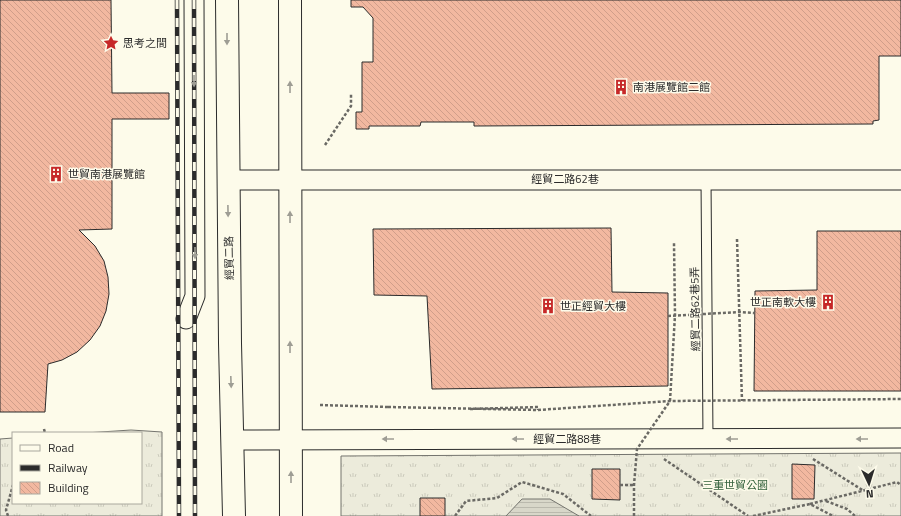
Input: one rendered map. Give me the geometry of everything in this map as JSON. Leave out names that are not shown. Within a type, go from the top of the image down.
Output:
[{"type":"main road","name":"經貿二路","points":[[227,0],[228,180],[234,516]]},
{"type":"main road","points":[[290,0],[291,516]]},
{"type":"street","points":[[186,319],[195,296],[194,0]]},
{"type":"street","name":"經貿二路62巷","points":[[228,180],[901,180]]},
{"type":"street","name":"經貿二路88巷","points":[[233,440],[901,438]]},
{"type":"lane","name":"經貿二路62巷5弄","points":[[706,179],[708,439]]},
{"type":"path","points":[[325,145],[351,106],[351,93]]},
{"type":"path","points":[[738,239],[742,401]]},
{"type":"path","points":[[634,516],[634,485],[637,449],[670,401],[675,315],[674,243]]},
{"type":"path","points":[[668,316],[740,312],[754,313]]},
{"type":"path","points":[[320,405],[388,408],[538,410],[670,401],[901,399]]},
{"type":"path","points":[[470,409],[538,407],[538,410]]},
{"type":"path","points":[[811,458],[864,491]]},
{"type":"path","points":[[663,459],[748,516]]},
{"type":"path","points":[[455,516],[466,501],[497,498],[522,482],[563,494],[591,516]]},
{"type":"path","points":[[753,516],[826,501],[897,482],[901,485]]},
{"type":"path","points":[[620,485],[634,485]]},
{"type":"path","points":[[8,516],[6,510],[12,489]]},
{"type":"path","points":[[826,501],[847,509],[854,516]]},
{"type":"path","points":[[810,504],[833,516]]},
{"type":"green space","points":[[131,430],[162,432],[162,516],[0,516],[0,439],[12,438],[12,504],[142,504],[142,432],[100,432]]},
{"type":"green space","name":"三重世貿公園","points":[[901,453],[901,516],[341,516],[341,456]]},
{"type":"shaded area","points":[[522,499],[550,499],[579,516],[506,516]]},
{"type":"building","name":"世貿南港展覽館","points":[[0,0],[111,0],[112,93],[169,93],[169,119],[112,119],[112,229],[79,230],[95,246],[104,261],[108,277],[109,294],[106,311],[100,326],[90,340],[77,352],[62,360],[48,364],[45,412],[0,412]]},
{"type":"building","name":"南港展覽館二館","points":[[351,0],[901,0],[901,56],[879,56],[879,120],[873,121],[873,124],[474,126],[474,122],[421,122],[420,126],[369,126],[369,129],[356,129],[356,112],[362,112],[362,62],[373,62],[373,18],[363,7],[351,7]]},
{"type":"building","name":"世正經貿大樓","points":[[611,228],[612,292],[668,293],[668,386],[432,389],[427,296],[374,295],[373,229]]},
{"type":"building","name":"世正南軟大樓","points":[[817,231],[901,231],[901,391],[754,391],[755,291],[817,290]]},
{"type":"building","points":[[792,464],[815,465],[814,499],[792,499]]},
{"type":"building","points":[[592,469],[620,469],[620,500],[592,499]]},
{"type":"building","points":[[420,498],[445,498],[445,516],[420,516]]},
{"type":"railway","points":[[177,0],[179,516]]},
{"type":"railway","points":[[194,0],[195,516]]},
{"type":"place","name":"思考之間","points":[[111,43]]},
{"type":"place","name":"南港展覽館二館","points":[[621,87]]},
{"type":"place","name":"世貿南港展覽館","points":[[56,174]]},
{"type":"place","name":"世正南軟大樓","points":[[828,302]]},
{"type":"place","name":"世正經貿大樓","points":[[548,306]]}]
